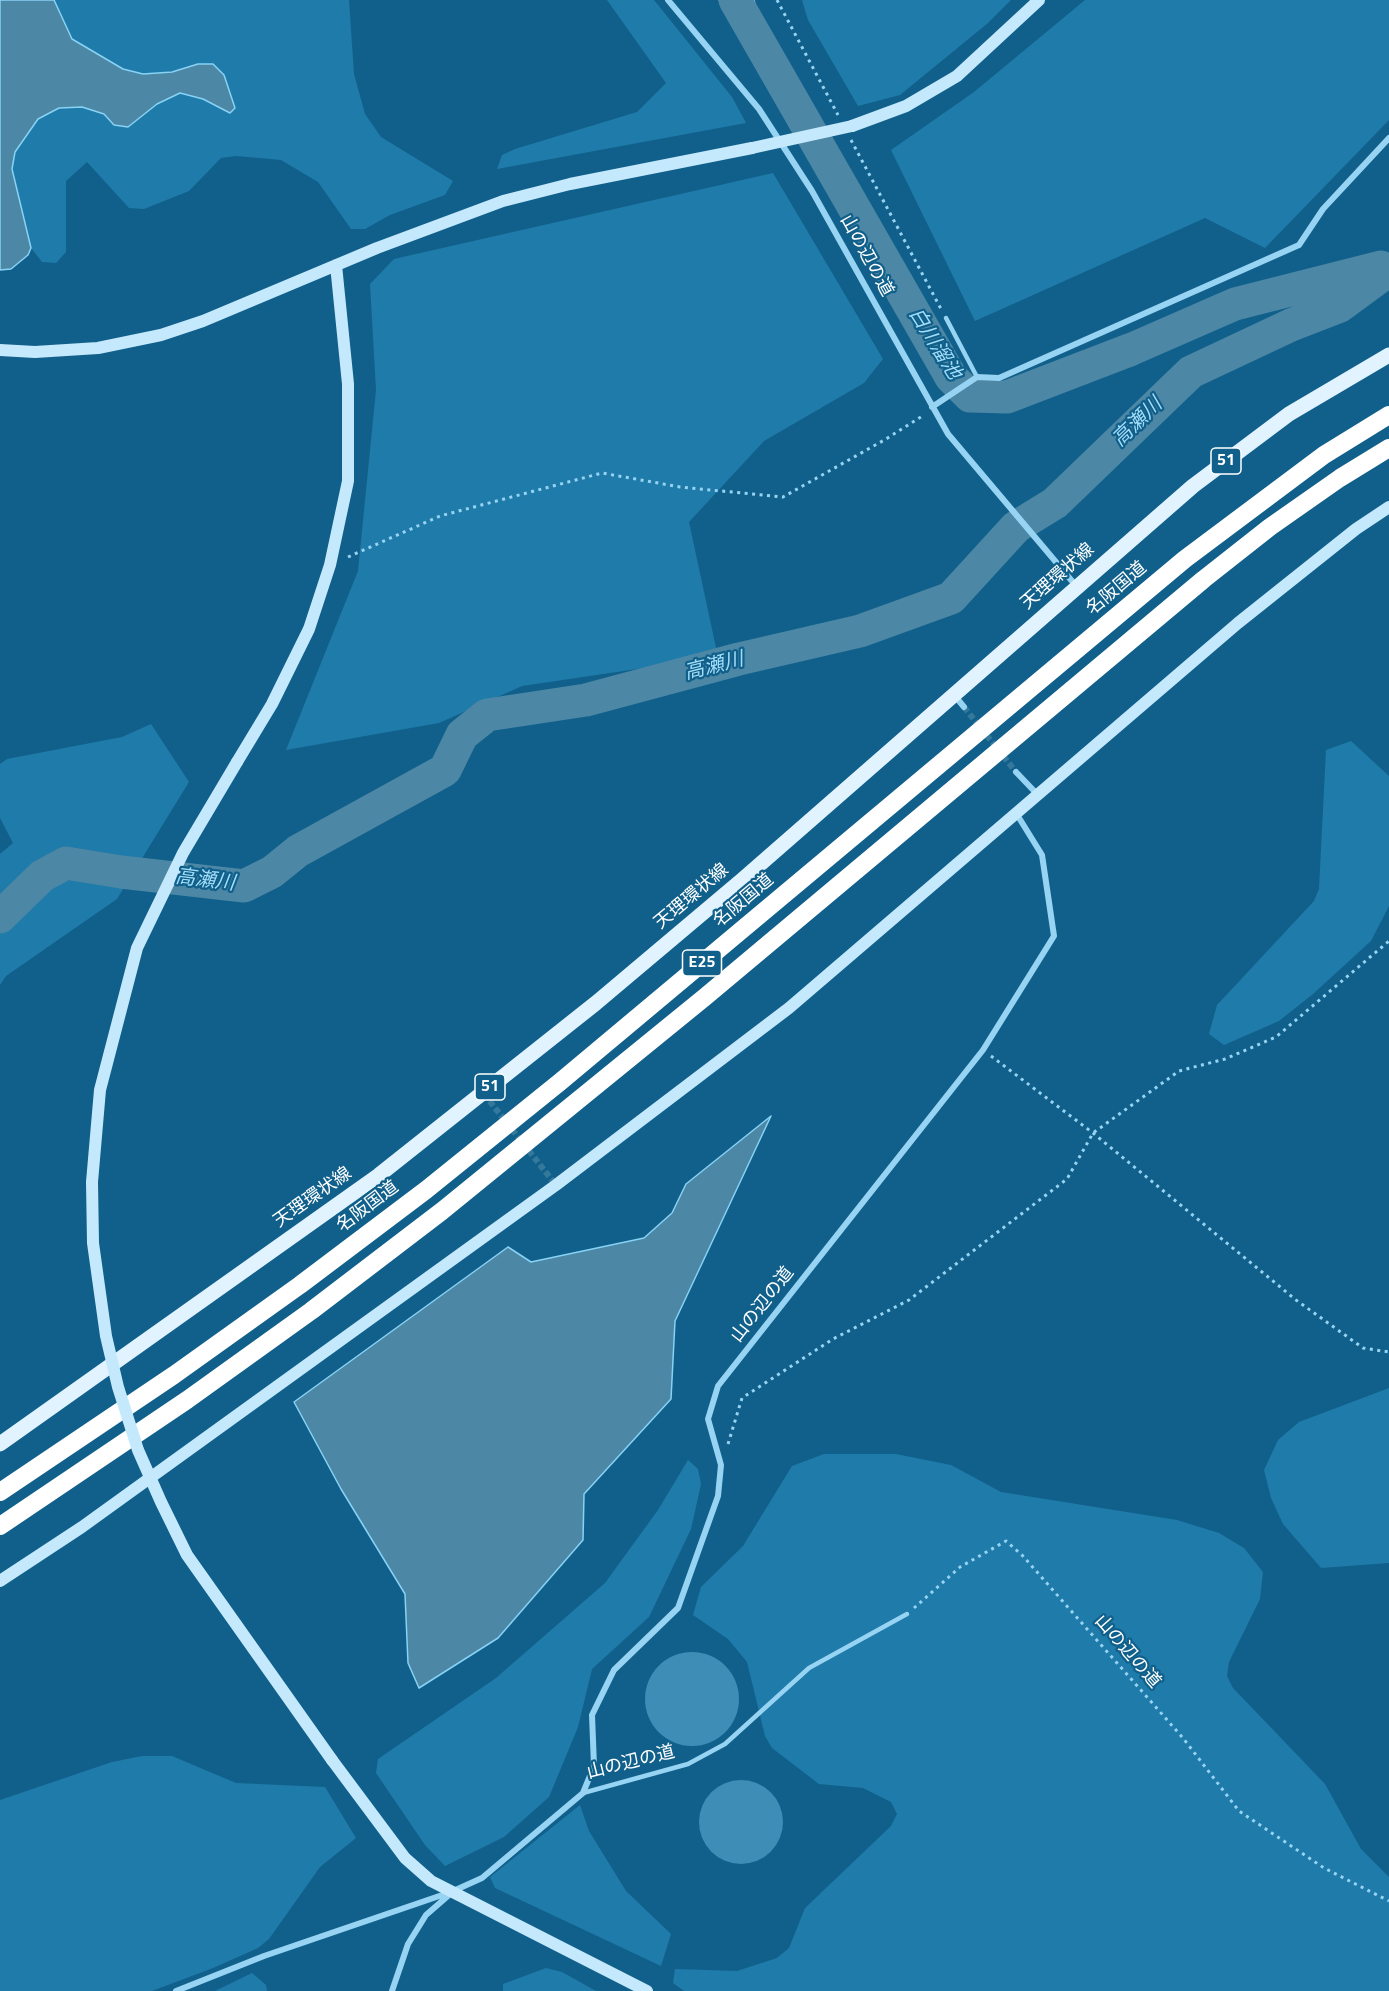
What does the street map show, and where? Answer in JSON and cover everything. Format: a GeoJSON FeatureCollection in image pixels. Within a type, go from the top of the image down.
{"type":"FeatureCollection","features":[{"type":"Feature","properties":{"kind":"highway","name":"名阪国道"},"geometry":{"type":"LineString","coordinates":[[0,1492],[184,1368],[300,1285],[426,1190],[569,1075],[1185,558],[1324,455],[1389,415]]}},
{"type":"Feature","properties":{"kind":"highway","name":"E25"},"geometry":{"type":"LineString","coordinates":[[0,1526],[196,1393],[311,1311],[442,1211],[650,1043],[1204,579],[1270,527],[1340,478],[1389,448]]}},
{"type":"Feature","properties":{"kind":"highway"},"geometry":{"type":"LineString","coordinates":[[1340,478],[1389,456]]}},
{"type":"Feature","properties":{"kind":"main road","name":"天理環状線"},"geometry":{"type":"LineString","coordinates":[[0,1444],[380,1175],[597,1003],[742,880],[1193,486],[1289,414],[1389,355]]}},
{"type":"Feature","properties":{"kind":"street","name":"山の辺の道"},"geometry":{"type":"LineString","coordinates":[[668,0],[759,109],[806,182],[948,434],[1077,587]]}},
{"type":"Feature","properties":{"kind":"street"},"geometry":{"type":"LineString","coordinates":[[0,350],[35,352],[98,348],[161,335],[203,321],[503,201],[570,184],[852,126],[906,106],[957,76],[1039,0]]}},
{"type":"Feature","properties":{"kind":"street"},"geometry":{"type":"LineString","coordinates":[[932,407],[977,377],[999,378],[1299,245],[1323,208],[1389,138]]}},
{"type":"Feature","properties":{"kind":"street"},"geometry":{"type":"LineString","coordinates":[[336,266],[348,384],[348,482],[330,565],[309,629],[272,704],[183,853],[137,948],[100,1090],[92,1182],[94,1254],[106,1336],[118,1387],[138,1450],[160,1502],[187,1555],[332,1760],[405,1858],[431,1881],[451,1892],[647,1991]]}},
{"type":"Feature","properties":{"kind":"street"},"geometry":{"type":"LineString","coordinates":[[0,1581],[92,1520],[556,1185],[789,1008],[1238,623],[1356,529],[1389,507]]}},
{"type":"Feature","properties":{"kind":"street"},"geometry":{"type":"LineString","coordinates":[[953,695],[964,707]]}},
{"type":"Feature","properties":{"kind":"street"},"geometry":{"type":"LineString","coordinates":[[1016,772],[1037,794]]}},
{"type":"Feature","properties":{"kind":"street","name":"山の辺の道"},"geometry":{"type":"LineString","coordinates":[[583,1793],[594,1766],[592,1715],[614,1670],[678,1608],[718,1496],[721,1465],[708,1419],[718,1386],[983,1050],[1054,936],[1042,855],[1016,813]]}},
{"type":"Feature","properties":{"kind":"street"},"geometry":{"type":"LineString","coordinates":[[176,1991],[264,1956],[451,1892],[482,1878],[583,1793]]}},
{"type":"Feature","properties":{"kind":"street"},"geometry":{"type":"LineString","coordinates":[[392,1991],[408,1944],[426,1915],[451,1892]]}},
{"type":"Feature","properties":{"kind":"lane"},"geometry":{"type":"LineString","coordinates":[[946,318],[977,377]]}},
{"type":"Feature","properties":{"kind":"lane","name":"山の辺の道"},"geometry":{"type":"LineString","coordinates":[[583,1793],[688,1764],[725,1744],[809,1668],[907,1614]]}},
{"type":"Feature","properties":{"kind":"path"},"geometry":{"type":"LineString","coordinates":[[779,1],[840,118]]}},
{"type":"Feature","properties":{"kind":"path"},"geometry":{"type":"LineString","coordinates":[[851,139],[946,318]]}},
{"type":"Feature","properties":{"kind":"path"},"geometry":{"type":"LineString","coordinates":[[330,565],[440,516],[602,473],[680,487],[783,497],[921,418],[932,407]]}},
{"type":"Feature","properties":{"kind":"path"},"geometry":{"type":"LineString","coordinates":[[721,1465],[742,1398],[833,1339],[909,1300],[1066,1179],[1093,1133],[1179,1071],[1225,1059],[1276,1037],[1389,941]]}},
{"type":"Feature","properties":{"kind":"path"},"geometry":{"type":"LineString","coordinates":[[983,1050],[1093,1133],[1296,1300],[1364,1348],[1389,1352]]}},
{"type":"Feature","properties":{"kind":"path","name":"山の辺の道"},"geometry":{"type":"LineString","coordinates":[[907,1614],[960,1567],[1006,1541],[1022,1555],[1183,1738],[1239,1811],[1324,1868],[1389,1901]]}},
{"type":"Feature","properties":{"kind":"shaded area"},"geometry":{"type":"Polygon","coordinates":[[[0,0],[54,0],[72,39],[123,69],[143,74],[172,72],[198,64],[213,64],[224,75],[235,108],[230,113],[203,99],[180,93],[157,104],[128,127],[114,125],[104,114],[82,107],[59,108],[38,119],[15,152],[12,169],[31,248],[28,255],[11,269],[0,270],[0,0]]]}},
{"type":"Feature","properties":{"kind":"shaded area"},"geometry":{"type":"Polygon","coordinates":[[[54,0],[349,0],[354,74],[365,114],[381,137],[453,181],[445,195],[390,215],[365,229],[351,229],[318,182],[281,160],[236,156],[221,158],[189,191],[144,209],[129,208],[87,162],[66,181],[66,252],[56,263],[42,262],[31,248],[12,169],[15,152],[38,119],[59,108],[82,107],[104,114],[114,125],[128,127],[157,104],[180,93],[203,99],[230,113],[198,64],[186,70],[143,74],[123,69],[72,39],[54,0]]]}},
{"type":"Feature","properties":{"kind":"shaded area"},"geometry":{"type":"Polygon","coordinates":[[[607,0],[654,0],[732,97],[746,123],[497,169],[502,155],[515,149],[637,112],[666,83],[607,0]]]}},
{"type":"Feature","properties":{"kind":"shaded area"},"geometry":{"type":"Polygon","coordinates":[[[719,0],[754,0],[762,32],[751,38],[719,0]]]}},
{"type":"Feature","properties":{"kind":"shaded area"},"geometry":{"type":"Polygon","coordinates":[[[802,0],[1011,0],[988,23],[900,95],[858,106],[808,20],[802,0]]]}},
{"type":"Feature","properties":{"kind":"shaded area"},"geometry":{"type":"Polygon","coordinates":[[[1085,0],[1389,0],[1389,120],[1265,248],[1205,218],[975,321],[891,150],[974,92],[1085,0]]]}},
{"type":"Feature","properties":{"kind":"shaded area"},"geometry":{"type":"Polygon","coordinates":[[[773,173],[883,359],[864,383],[764,441],[689,522],[718,657],[522,686],[439,723],[286,750],[358,571],[376,390],[370,284],[394,259],[773,173]]]}},
{"type":"Feature","properties":{"kind":"shaded area"},"geometry":{"type":"Polygon","coordinates":[[[151,724],[189,782],[117,899],[6,976],[0,985],[0,854],[13,843],[0,818],[0,764],[7,759],[122,737],[151,724]]]}},
{"type":"Feature","properties":{"kind":"shaded area"},"geometry":{"type":"Polygon","coordinates":[[[1351,741],[1389,776],[1389,906],[1371,941],[1313,994],[1279,1021],[1224,1045],[1209,1034],[1217,1005],[1314,901],[1319,889],[1326,750],[1351,741]]]}},
{"type":"Feature","properties":{"kind":"shaded area"},"geometry":{"type":"Polygon","coordinates":[[[771,1116],[675,1321],[671,1399],[584,1494],[583,1540],[498,1638],[419,1688],[408,1663],[405,1594],[341,1489],[294,1402],[508,1247],[531,1262],[644,1238],[672,1213],[686,1184],[771,1116]]]}},
{"type":"Feature","properties":{"kind":"shaded area"},"geometry":{"type":"Polygon","coordinates":[[[1389,1388],[1389,1563],[1321,1568],[1283,1524],[1271,1498],[1264,1470],[1278,1440],[1299,1422],[1389,1388]]]}},
{"type":"Feature","properties":{"kind":"shaded area"},"geometry":{"type":"Polygon","coordinates":[[[824,1454],[896,1454],[951,1465],[1001,1492],[1177,1520],[1219,1533],[1244,1548],[1263,1572],[1260,1599],[1229,1662],[1227,1676],[1233,1688],[1325,1784],[1361,1849],[1389,1877],[1389,1991],[684,1991],[673,1983],[675,1969],[737,1971],[777,1958],[789,1948],[805,1908],[891,1826],[897,1814],[891,1802],[863,1788],[819,1784],[772,1748],[765,1736],[747,1662],[728,1639],[693,1615],[701,1587],[743,1546],[792,1466],[824,1454]]]}},
{"type":"Feature","properties":{"kind":"shaded area"},"geometry":{"type":"Polygon","coordinates":[[[688,1460],[698,1469],[701,1484],[691,1529],[649,1617],[592,1669],[578,1727],[549,1797],[504,1837],[445,1866],[425,1845],[376,1773],[378,1759],[496,1678],[605,1583],[658,1510],[688,1460]]]}},
{"type":"Feature","properties":{"kind":"shaded area"},"geometry":{"type":"Polygon","coordinates":[[[142,1756],[172,1756],[236,1783],[325,1787],[356,1838],[320,1867],[269,1939],[258,1948],[213,1968],[152,1991],[0,1991],[0,1800],[112,1762],[142,1756]]]}},
{"type":"Feature","properties":{"kind":"shaded area"},"geometry":{"type":"Polygon","coordinates":[[[580,1805],[589,1831],[626,1891],[671,1934],[661,1966],[495,1888],[490,1877],[580,1805]]]}},
{"type":"Feature","properties":{"kind":"shaded area"},"geometry":{"type":"Polygon","coordinates":[[[546,1968],[562,1972],[596,1991],[503,1991],[503,1984],[546,1968]]]}},
{"type":"Feature","properties":{"kind":"shaded area"},"geometry":{"type":"Polygon","coordinates":[[[252,1973],[266,1985],[267,1991],[215,1991],[252,1973]]]}},
{"type":"Feature","properties":{"kind":"building"},"geometry":{"type":"Polygon","coordinates":[[[692,1652],[710,1655],[725,1666],[736,1681],[739,1699],[736,1717],[725,1732],[710,1743],[692,1746],[674,1743],[659,1732],[648,1717],[645,1699],[648,1681],[659,1666],[674,1655],[692,1652]]]}},
{"type":"Feature","properties":{"kind":"building"},"geometry":{"type":"Polygon","coordinates":[[[741,1780],[757,1783],[771,1792],[780,1806],[783,1822],[780,1838],[771,1852],[757,1861],[741,1864],[725,1861],[711,1852],[702,1838],[699,1822],[702,1806],[711,1792],[725,1783],[741,1780]]]}},
{"type":"Feature","properties":{"kind":"waterway","name":"白川溜池"},"geometry":{"type":"LineString","coordinates":[[735,0],[951,377],[970,396],[1007,397],[1132,349],[1235,304],[1381,267]]}},
{"type":"Feature","properties":{"kind":"waterway","name":"高瀬川"},"geometry":{"type":"LineString","coordinates":[[0,917],[42,876],[66,863],[121,872],[244,886],[272,872],[298,851],[445,770],[462,735],[487,715],[586,700],[739,659],[860,631],[951,598],[1016,527],[1055,503],[1191,372],[1291,325],[1340,306],[1389,270]]}},
{"type":"Feature","properties":{"kind":"tunnel"},"geometry":{"type":"LineString","coordinates":[[964,707],[1016,772]]}},
{"type":"Feature","properties":{"kind":"tunnel"},"geometry":{"type":"LineString","coordinates":[[484,1094],[556,1185]]}}]}
